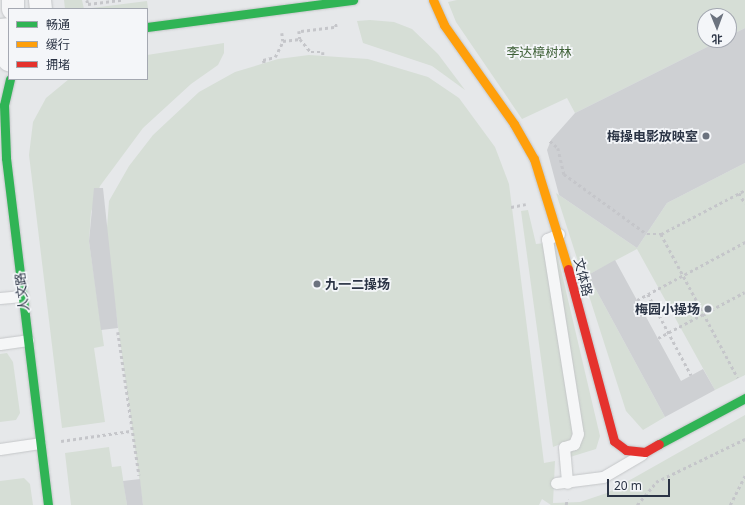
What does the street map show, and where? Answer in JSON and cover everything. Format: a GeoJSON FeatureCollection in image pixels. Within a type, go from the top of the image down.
{"type":"FeatureCollection","features":[{"type":"Feature","properties":{"kind":"street"},"geometry":{"type":"LineString","coordinates":[[148,26],[353,0]]}},
{"type":"Feature","properties":{"kind":"street","name":"文体路"},"geometry":{"type":"LineString","coordinates":[[433,0],[444,25],[525,141],[559,234],[609,430],[620,447],[645,452]]}},
{"type":"Feature","properties":{"kind":"street"},"geometry":{"type":"LineString","coordinates":[[8,37],[5,47],[8,57]]}},
{"type":"Feature","properties":{"kind":"street","name":"人文路"},"geometry":{"type":"LineString","coordinates":[[10,80],[4,105],[4,126],[22,296],[48,505]]}},
{"type":"Feature","properties":{"kind":"street"},"geometry":{"type":"LineString","coordinates":[[645,452],[745,398]]}},
{"type":"Feature","properties":{"kind":"lane"},"geometry":{"type":"LineString","coordinates":[[559,234],[547,238],[578,434],[574,444],[564,447],[561,483],[603,477],[645,452]]}},
{"type":"Feature","properties":{"kind":"lane"},"geometry":{"type":"LineString","coordinates":[[0,298],[22,296]]}},
{"type":"Feature","properties":{"kind":"lane"},"geometry":{"type":"LineString","coordinates":[[0,344],[28,340]]}},
{"type":"Feature","properties":{"kind":"lane"},"geometry":{"type":"LineString","coordinates":[[0,449],[40,443]]}},
{"type":"Feature","properties":{"kind":"path"},"geometry":{"type":"LineString","coordinates":[[87,0],[88,4],[122,0]]}},
{"type":"Feature","properties":{"kind":"path"},"geometry":{"type":"LineString","coordinates":[[304,30],[336,27]]}},
{"type":"Feature","properties":{"kind":"path"},"geometry":{"type":"LineString","coordinates":[[299,31],[300,39],[311,52],[323,52],[323,55]]}},
{"type":"Feature","properties":{"kind":"path"},"geometry":{"type":"LineString","coordinates":[[264,63],[263,60],[275,57],[283,41],[282,33]]}},
{"type":"Feature","properties":{"kind":"path"},"geometry":{"type":"LineString","coordinates":[[283,41],[300,39]]}},
{"type":"Feature","properties":{"kind":"path"},"geometry":{"type":"LineString","coordinates":[[551,142],[558,148],[564,174],[647,234],[661,234],[745,190]]}},
{"type":"Feature","properties":{"kind":"path"},"geometry":{"type":"LineString","coordinates":[[739,193],[745,203]]}},
{"type":"Feature","properties":{"kind":"path"},"geometry":{"type":"LineString","coordinates":[[661,234],[738,378]]}},
{"type":"Feature","properties":{"kind":"path"},"geometry":{"type":"LineString","coordinates":[[637,300],[745,242]]}},
{"type":"Feature","properties":{"kind":"path"},"geometry":{"type":"LineString","coordinates":[[658,338],[745,292]]}},
{"type":"Feature","properties":{"kind":"path"},"geometry":{"type":"LineString","coordinates":[[648,294],[691,375]]}},
{"type":"Feature","properties":{"kind":"path"},"geometry":{"type":"LineString","coordinates":[[118,332],[130,431],[139,475]]}},
{"type":"Feature","properties":{"kind":"path"},"geometry":{"type":"LineString","coordinates":[[56,441],[130,431]]}},
{"type":"Feature","properties":{"kind":"path"},"geometry":{"type":"LineString","coordinates":[[637,505],[656,482],[745,439]]}},
{"type":"Feature","properties":{"kind":"path"},"geometry":{"type":"LineString","coordinates":[[730,505],[745,476]]}},
{"type":"Feature","properties":{"kind":"green space"},"geometry":{"type":"Polygon","coordinates":[[[64,0],[82,0],[84,8],[65,8],[64,0]]]}},
{"type":"Feature","properties":{"kind":"green space","name":"李达樟树林"},"geometry":{"type":"Polygon","coordinates":[[[457,0],[745,0],[745,28],[737,32],[737,8],[697,8],[697,48],[705,48],[575,113],[567,98],[522,119],[456,22],[448,2],[457,0]]]}},
{"type":"Feature","properties":{"kind":"green space"},"geometry":{"type":"Polygon","coordinates":[[[147,1],[148,8],[92,8],[147,1]]]}},
{"type":"Feature","properties":{"kind":"green space"},"geometry":{"type":"Polygon","coordinates":[[[370,20],[394,22],[412,29],[438,54],[465,90],[432,66],[363,43],[357,21],[370,20]]]}},
{"type":"Feature","properties":{"kind":"green space"},"geometry":{"type":"Polygon","coordinates":[[[224,43],[224,53],[218,65],[191,84],[143,128],[100,186],[91,212],[89,241],[104,346],[94,348],[105,422],[62,428],[29,155],[33,122],[46,98],[68,80],[148,80],[148,55],[224,43]]]}},
{"type":"Feature","properties":{"kind":"green space","name":"九一二操场"},"geometry":{"type":"Polygon","coordinates":[[[309,55],[368,59],[428,77],[459,98],[495,147],[509,184],[544,463],[555,461],[553,503],[580,502],[607,493],[745,415],[745,505],[551,505],[542,499],[539,505],[143,505],[106,241],[109,201],[129,166],[153,135],[199,92],[235,72],[278,59],[309,55]]]}},
{"type":"Feature","properties":{"kind":"green space","name":"梅园小操场"},"geometry":{"type":"Polygon","coordinates":[[[745,163],[745,375],[715,390],[637,249],[588,275],[665,417],[643,430],[626,411],[556,193],[637,248],[667,203],[745,163]]]}},
{"type":"Feature","properties":{"kind":"green space"},"geometry":{"type":"Polygon","coordinates":[[[528,210],[536,244],[544,243],[574,433],[573,439],[553,447],[521,211],[528,210]]]}},
{"type":"Feature","properties":{"kind":"green space"},"geometry":{"type":"Polygon","coordinates":[[[554,240],[600,436],[596,449],[570,457],[567,451],[575,446],[550,242],[554,240]]]}},
{"type":"Feature","properties":{"kind":"green space"},"geometry":{"type":"Polygon","coordinates":[[[7,353],[13,362],[20,413],[16,420],[0,422],[0,354],[7,353]]]}},
{"type":"Feature","properties":{"kind":"green space"},"geometry":{"type":"Polygon","coordinates":[[[109,447],[112,467],[121,466],[127,505],[71,505],[65,453],[109,447]]]}},
{"type":"Feature","properties":{"kind":"green space"},"geometry":{"type":"Polygon","coordinates":[[[24,478],[30,484],[33,505],[0,505],[0,481],[24,478]]]}},
{"type":"Feature","properties":{"kind":"building"},"geometry":{"type":"Polygon","coordinates":[[[745,28],[745,163],[667,203],[637,248],[559,195],[547,150],[551,140],[575,113],[705,48],[737,48],[737,32],[745,28]]]}},
{"type":"Feature","properties":{"kind":"building"},"geometry":{"type":"Polygon","coordinates":[[[94,188],[103,188],[118,328],[101,330],[89,241],[94,188]]]}},
{"type":"Feature","properties":{"kind":"building"},"geometry":{"type":"Polygon","coordinates":[[[615,260],[681,381],[703,369],[715,390],[665,417],[588,275],[615,260]]]}},
{"type":"Feature","properties":{"kind":"building"},"geometry":{"type":"Polygon","coordinates":[[[140,479],[143,505],[127,505],[123,481],[140,479]]]}},
{"type":"Feature","properties":{"kind":"traffic: fast"},"geometry":{"type":"LineString","coordinates":[[148,27],[353,0]]}},
{"type":"Feature","properties":{"kind":"traffic: fast"},"geometry":{"type":"LineString","coordinates":[[10,80],[4,105],[6,158],[48,505]]}},
{"type":"Feature","properties":{"kind":"traffic: fast"},"geometry":{"type":"LineString","coordinates":[[659,444],[745,398]]}},
{"type":"Feature","properties":{"kind":"traffic: slow"},"geometry":{"type":"LineString","coordinates":[[433,0],[444,25],[514,124],[534,159],[568,269]]}},
{"type":"Feature","properties":{"kind":"traffic: jam"},"geometry":{"type":"LineString","coordinates":[[568,269],[614,441],[626,450],[645,452],[659,444]]}},
{"type":"Feature","properties":{"kind":"place","name":"梅操电影放映室"},"geometry":{"type":"Point","coordinates":[706,136]}},
{"type":"Feature","properties":{"kind":"place","name":"九一二操场"},"geometry":{"type":"Point","coordinates":[317,284]}},
{"type":"Feature","properties":{"kind":"place","name":"梅园小操场"},"geometry":{"type":"Point","coordinates":[708,309]}}]}
